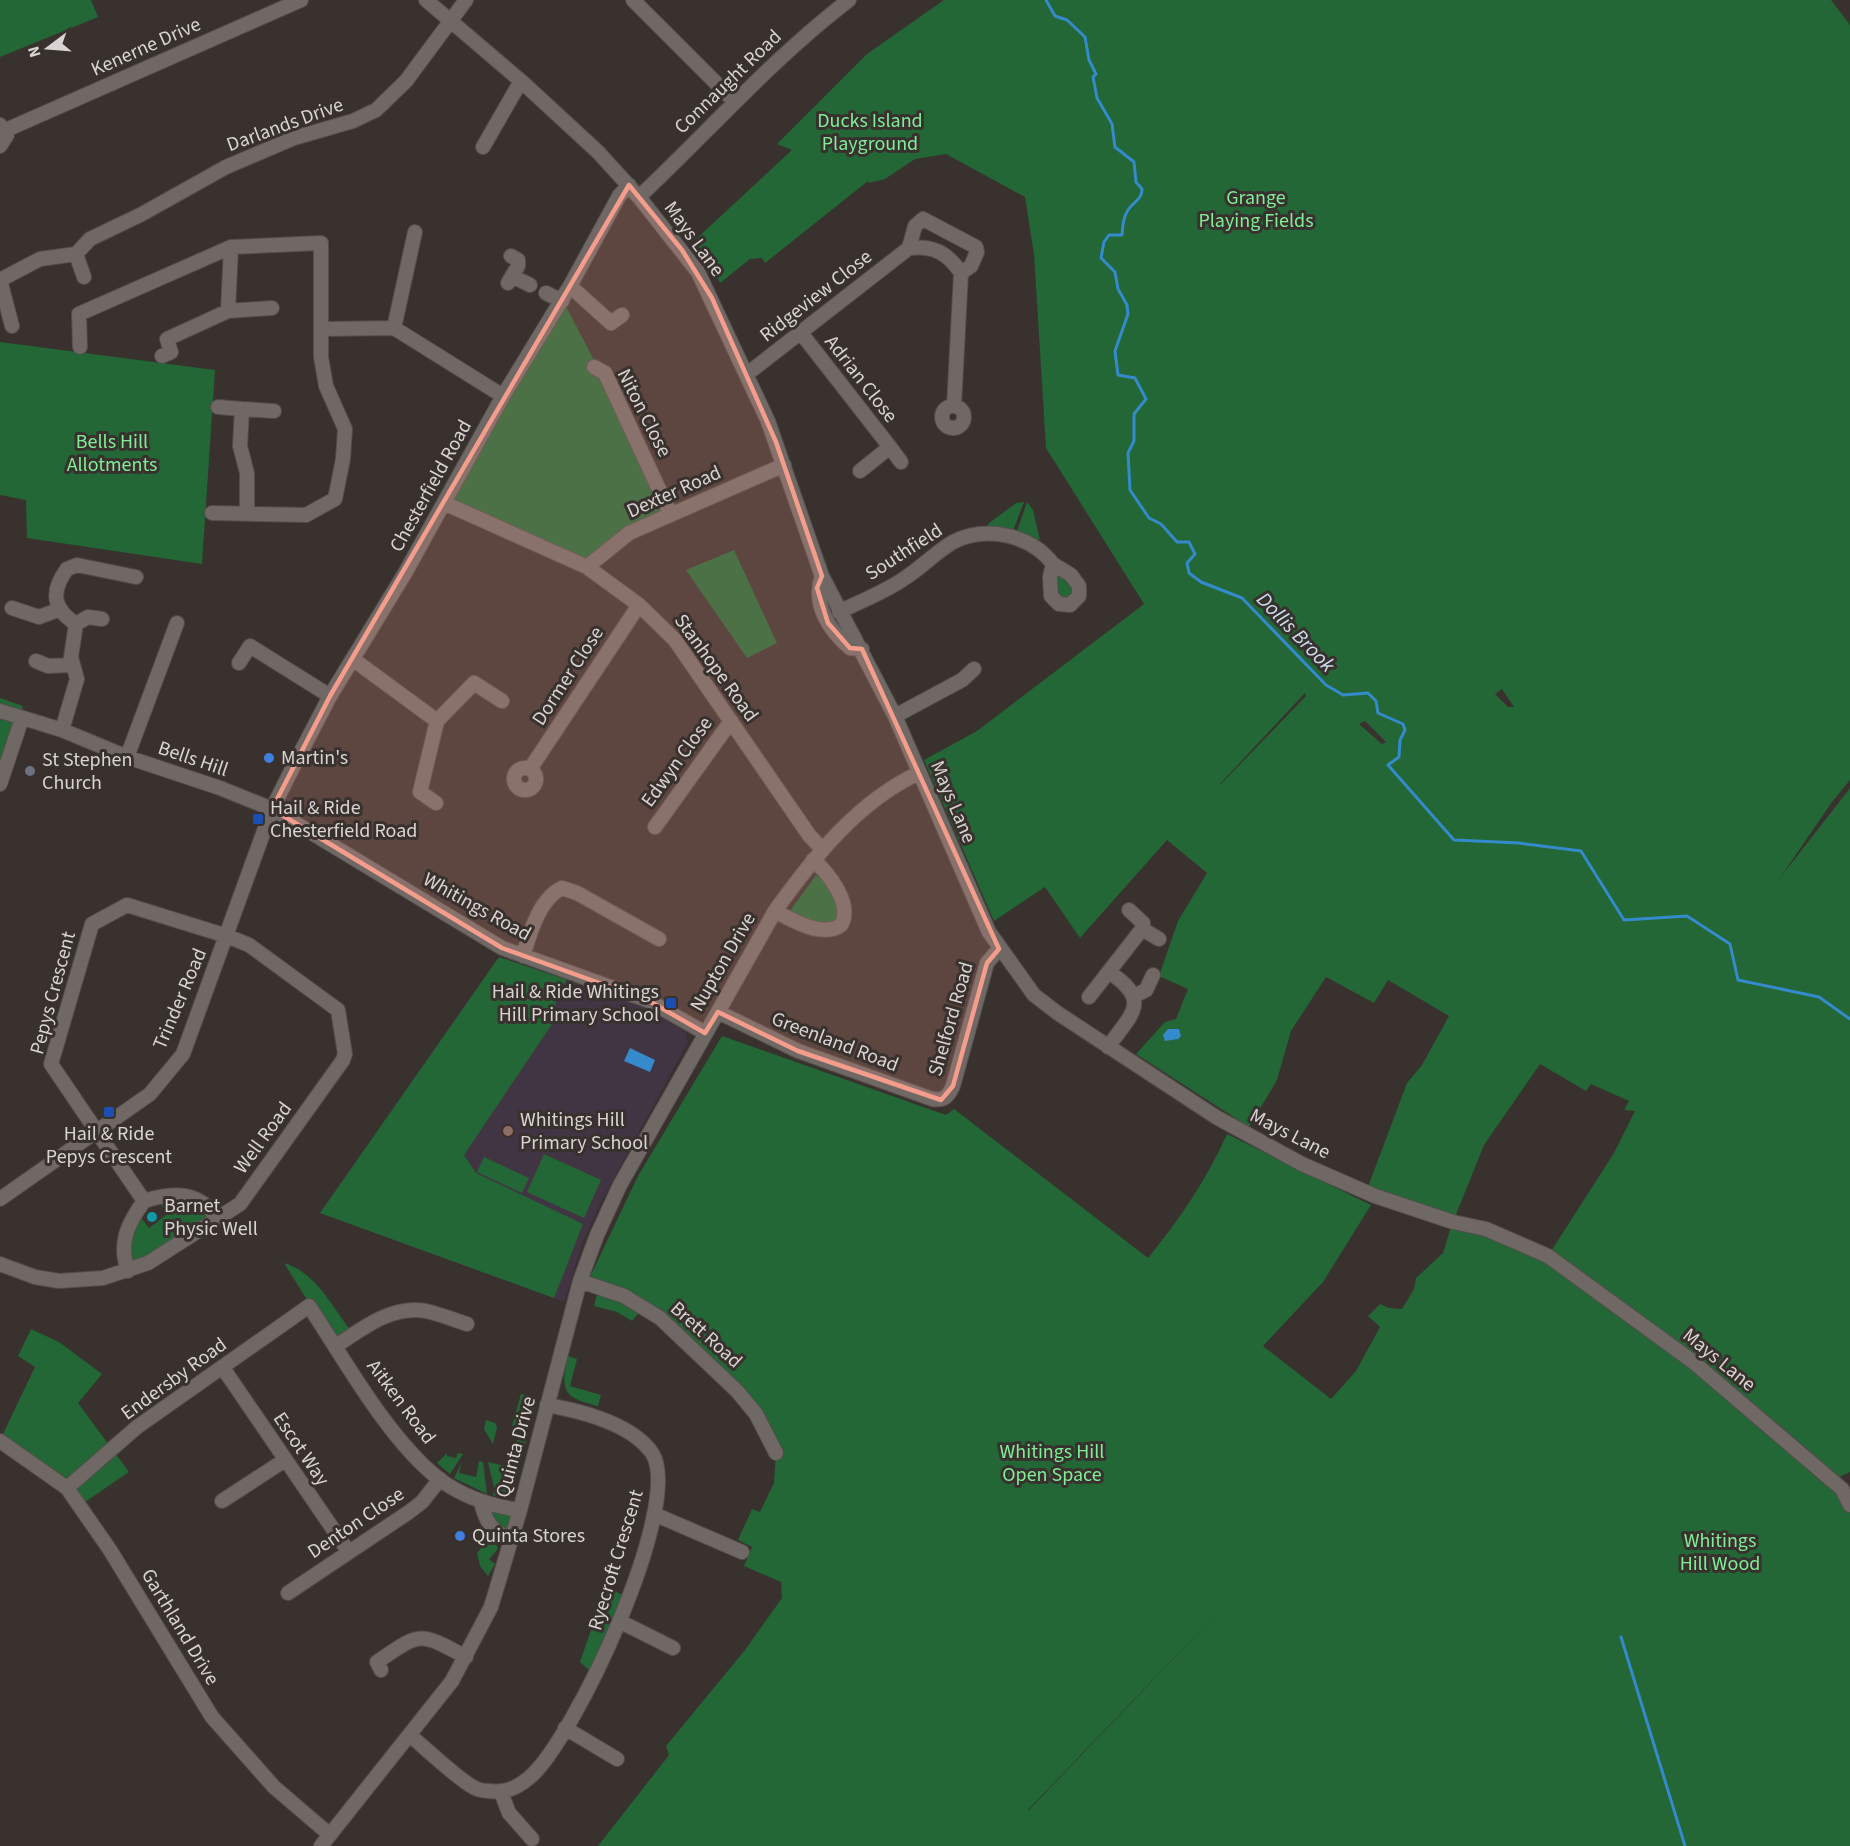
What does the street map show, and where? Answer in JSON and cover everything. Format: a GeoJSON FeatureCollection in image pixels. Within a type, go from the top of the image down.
{"type":"FeatureCollection","features":[{"type":"Feature","properties":{"kind":"street","name":"Kenerne Drive"},"geometry":{"type":"LineString","coordinates":[[0,146],[6,141],[3,127],[301,0]]}},
{"type":"Feature","properties":{"kind":"street","name":"Mays Lane"},"geometry":{"type":"LineString","coordinates":[[426,0],[521,81],[598,152],[629,185],[698,272],[747,374],[784,465],[807,541],[822,576],[894,716],[968,887],[999,949],[1041,1002],[1231,1126],[1302,1164],[1375,1196],[1453,1222],[1486,1229],[1548,1256],[1692,1361],[1842,1489],[1850,1504]]}},
{"type":"Feature","properties":{"kind":"street","name":"Darlands Drive"},"geometry":{"type":"LineString","coordinates":[[76,254],[90,239],[142,214],[226,167],[294,138],[352,121],[376,110],[406,81],[466,0]]}},
{"type":"Feature","properties":{"kind":"street"},"geometry":{"type":"LineString","coordinates":[[633,0],[734,100]]}},
{"type":"Feature","properties":{"kind":"street","name":"Connaught Road"},"geometry":{"type":"LineString","coordinates":[[639,197],[734,100],[814,27],[849,0]]}},
{"type":"Feature","properties":{"kind":"street"},"geometry":{"type":"LineString","coordinates":[[483,147],[521,81]]}},
{"type":"Feature","properties":{"kind":"street","name":"Chesterfield Road"},"geometry":{"type":"LineString","coordinates":[[272,809],[330,696],[354,660],[503,396],[562,301],[619,196],[629,185]]}},
{"type":"Feature","properties":{"kind":"street","name":"Ridgeview Close"},"geometry":{"type":"LineString","coordinates":[[747,374],[909,248],[915,225],[923,219],[976,247],[977,252],[971,266],[961,273]]}},
{"type":"Feature","properties":{"kind":"street"},"geometry":{"type":"LineString","coordinates":[[394,328],[415,232]]}},
{"type":"Feature","properties":{"kind":"street"},"geometry":{"type":"LineString","coordinates":[[80,347],[79,314],[231,247],[321,243],[321,357],[326,386],[345,429],[343,459],[335,499],[306,515],[212,513]]}},
{"type":"Feature","properties":{"kind":"street"},"geometry":{"type":"LineString","coordinates":[[228,311],[231,247]]}},
{"type":"Feature","properties":{"kind":"street"},"geometry":{"type":"LineString","coordinates":[[909,248],[931,248],[943,252],[961,273],[954,406]]}},
{"type":"Feature","properties":{"kind":"street"},"geometry":{"type":"LineString","coordinates":[[12,326],[0,280],[40,259],[76,254],[84,277]]}},
{"type":"Feature","properties":{"kind":"street"},"geometry":{"type":"LineString","coordinates":[[511,256],[518,260],[518,266],[510,280],[530,285]]}},
{"type":"Feature","properties":{"kind":"street"},"geometry":{"type":"LineString","coordinates":[[570,286],[611,322],[622,315]]}},
{"type":"Feature","properties":{"kind":"street"},"geometry":{"type":"LineString","coordinates":[[546,293],[562,301]]}},
{"type":"Feature","properties":{"kind":"street"},"geometry":{"type":"LineString","coordinates":[[162,356],[171,352],[167,339],[228,311],[272,308]]}},
{"type":"Feature","properties":{"kind":"street"},"geometry":{"type":"LineString","coordinates":[[322,329],[394,328],[503,396]]}},
{"type":"Feature","properties":{"kind":"street","name":"Adrian Close"},"geometry":{"type":"LineString","coordinates":[[801,333],[890,447],[860,471]]}},
{"type":"Feature","properties":{"kind":"street","name":"Niton Close"},"geometry":{"type":"LineString","coordinates":[[594,367],[605,373],[670,513]]}},
{"type":"Feature","properties":{"kind":"street"},"geometry":{"type":"LineString","coordinates":[[218,407],[274,411]]}},
{"type":"Feature","properties":{"kind":"street"},"geometry":{"type":"LineString","coordinates":[[242,409],[240,446],[247,473],[247,513]]}},
{"type":"Feature","properties":{"kind":"street"},"geometry":{"type":"LineString","coordinates":[[890,447],[901,462]]}},
{"type":"Feature","properties":{"kind":"street","name":"Dexter Road"},"geometry":{"type":"LineString","coordinates":[[587,567],[629,533],[670,513],[784,465]]}},
{"type":"Feature","properties":{"kind":"street","name":"Stanhope Road"},"geometry":{"type":"LineString","coordinates":[[444,503],[587,567],[639,605],[675,640],[808,835],[822,849]]}},
{"type":"Feature","properties":{"kind":"street","name":"Southfield"},"geometry":{"type":"LineString","coordinates":[[839,612],[905,579],[952,543],[974,536],[997,534],[1028,542],[1043,550],[1053,564]]}},
{"type":"Feature","properties":{"kind":"street"},"geometry":{"type":"LineString","coordinates":[[76,624],[58,610],[57,595],[64,574],[71,567],[77,565],[136,577]]}},
{"type":"Feature","properties":{"kind":"street","name":"Mays Lane"},"geometry":{"type":"LineString","coordinates":[[822,576],[818,588],[828,623],[850,648],[862,650]]}},
{"type":"Feature","properties":{"kind":"street","name":"Dormer Close"},"geometry":{"type":"LineString","coordinates":[[530,769],[639,605]]}},
{"type":"Feature","properties":{"kind":"street"},"geometry":{"type":"LineString","coordinates":[[12,608],[39,617],[58,610]]}},
{"type":"Feature","properties":{"kind":"street"},"geometry":{"type":"LineString","coordinates":[[76,624],[88,617],[102,619]]}},
{"type":"Feature","properties":{"kind":"street"},"geometry":{"type":"LineString","coordinates":[[127,757],[177,623]]}},
{"type":"Feature","properties":{"kind":"street"},"geometry":{"type":"LineString","coordinates":[[62,730],[77,679],[71,657],[76,624]]}},
{"type":"Feature","properties":{"kind":"street"},"geometry":{"type":"LineString","coordinates":[[239,663],[250,646],[330,696]]}},
{"type":"Feature","properties":{"kind":"street"},"geometry":{"type":"LineString","coordinates":[[354,660],[436,721]]}},
{"type":"Feature","properties":{"kind":"street"},"geometry":{"type":"LineString","coordinates":[[36,661],[48,666],[73,665]]}},
{"type":"Feature","properties":{"kind":"street"},"geometry":{"type":"LineString","coordinates":[[894,716],[962,680],[974,669]]}},
{"type":"Feature","properties":{"kind":"street"},"geometry":{"type":"LineString","coordinates":[[436,803],[420,792],[436,721],[474,683],[502,701]]}},
{"type":"Feature","properties":{"kind":"street","name":"Bells Hill"},"geometry":{"type":"LineString","coordinates":[[0,711],[62,730],[127,757],[272,809]]}},
{"type":"Feature","properties":{"kind":"street"},"geometry":{"type":"LineString","coordinates":[[0,783],[22,718]]}},
{"type":"Feature","properties":{"kind":"street","name":"Edwyn Close"},"geometry":{"type":"LineString","coordinates":[[655,827],[731,721]]}},
{"type":"Feature","properties":{"kind":"street","name":"Nupton Drive"},"geometry":{"type":"LineString","coordinates":[[705,1033],[776,911],[822,849],[890,789],[919,773]]}},
{"type":"Feature","properties":{"kind":"street","name":"Trinder Road"},"geometry":{"type":"LineString","coordinates":[[0,1199],[150,1095],[183,1054],[272,809]]}},
{"type":"Feature","properties":{"kind":"street","name":"Whitings Road"},"geometry":{"type":"LineString","coordinates":[[272,809],[304,826],[487,939],[523,956],[649,1001],[705,1033]]}},
{"type":"Feature","properties":{"kind":"street","name":"Nupton Drive"},"geometry":{"type":"LineString","coordinates":[[776,911],[793,921],[825,931],[841,925],[844,908],[830,878],[813,860]]}},
{"type":"Feature","properties":{"kind":"street"},"geometry":{"type":"LineString","coordinates":[[523,956],[532,926],[552,892],[562,888],[577,893],[659,939]]}},
{"type":"Feature","properties":{"kind":"street","name":"Pepys Crescent"},"geometry":{"type":"LineString","coordinates":[[97,1131],[51,1064],[92,924],[127,905],[227,936]]}},
{"type":"Feature","properties":{"kind":"street"},"geometry":{"type":"LineString","coordinates":[[1089,997],[1142,929],[1143,923],[1129,910]]}},
{"type":"Feature","properties":{"kind":"street"},"geometry":{"type":"LineString","coordinates":[[1142,929],[1158,939]]}},
{"type":"Feature","properties":{"kind":"street","name":"Well Road"},"geometry":{"type":"LineString","coordinates":[[0,1264],[34,1277],[59,1281],[103,1278],[148,1263],[240,1204],[345,1054],[338,1010],[334,1005],[255,949],[227,936]]}},
{"type":"Feature","properties":{"kind":"street","name":"Shelford Road"},"geometry":{"type":"LineString","coordinates":[[941,1100],[948,1096],[952,1086],[987,963],[999,949]]}},
{"type":"Feature","properties":{"kind":"street"},"geometry":{"type":"LineString","coordinates":[[1108,1047],[1130,1018],[1134,996],[1130,988],[1109,972]]}},
{"type":"Feature","properties":{"kind":"street"},"geometry":{"type":"LineString","coordinates":[[1134,996],[1146,990],[1153,975]]}},
{"type":"Feature","properties":{"kind":"street","name":"Greenland Road"},"geometry":{"type":"LineString","coordinates":[[718,1012],[798,1052],[941,1100]]}},
{"type":"Feature","properties":{"kind":"street","name":"Quinta Drive"},"geometry":{"type":"LineString","coordinates":[[321,1846],[452,1682],[491,1607],[520,1510],[580,1281],[597,1235],[620,1185],[705,1033]]}},
{"type":"Feature","properties":{"kind":"street"},"geometry":{"type":"LineString","coordinates":[[97,1131],[144,1201]]}},
{"type":"Feature","properties":{"kind":"street"},"geometry":{"type":"LineString","coordinates":[[128,1271],[124,1260],[124,1237],[131,1219],[144,1201],[177,1194],[194,1198],[210,1208],[218,1218]]}},
{"type":"Feature","properties":{"kind":"street","name":"Brett Road"},"geometry":{"type":"LineString","coordinates":[[580,1281],[624,1296],[660,1318],[737,1391],[756,1414],[776,1453]]}},
{"type":"Feature","properties":{"kind":"street","name":"Aitken Road"},"geometry":{"type":"LineString","coordinates":[[309,1306],[393,1429],[440,1479],[482,1502],[520,1510]]}},
{"type":"Feature","properties":{"kind":"street","name":"Endersby Road"},"geometry":{"type":"LineString","coordinates":[[67,1488],[137,1427],[309,1306]]}},
{"type":"Feature","properties":{"kind":"street"},"geometry":{"type":"LineString","coordinates":[[336,1346],[376,1321],[409,1311],[427,1311],[467,1324]]}},
{"type":"Feature","properties":{"kind":"street","name":"Escot Way"},"geometry":{"type":"LineString","coordinates":[[223,1368],[348,1551]]}},
{"type":"Feature","properties":{"kind":"street","name":"Ryecroft Crescent"},"geometry":{"type":"LineString","coordinates":[[501,1792],[516,1787],[532,1776],[566,1728],[595,1676],[621,1622],[660,1489],[659,1470],[653,1454],[637,1437],[572,1409],[547,1405]]}},
{"type":"Feature","properties":{"kind":"street","name":"Garthland Drive"},"geometry":{"type":"LineString","coordinates":[[0,1441],[67,1488],[110,1550],[212,1717],[274,1786],[330,1835]]}},
{"type":"Feature","properties":{"kind":"street"},"geometry":{"type":"LineString","coordinates":[[222,1501],[285,1460]]}},
{"type":"Feature","properties":{"kind":"street","name":"Denton Close"},"geometry":{"type":"LineString","coordinates":[[288,1593],[422,1502],[440,1479]]}},
{"type":"Feature","properties":{"kind":"street"},"geometry":{"type":"LineString","coordinates":[[482,1502],[485,1520],[500,1535],[510,1538]]}},
{"type":"Feature","properties":{"kind":"street"},"geometry":{"type":"LineString","coordinates":[[654,1514],[742,1552]]}},
{"type":"Feature","properties":{"kind":"street"},"geometry":{"type":"LineString","coordinates":[[621,1622],[673,1648]]}},
{"type":"Feature","properties":{"kind":"street"},"geometry":{"type":"LineString","coordinates":[[381,1670],[377,1662],[411,1639],[421,1636],[466,1657]]}},
{"type":"Feature","properties":{"kind":"street"},"geometry":{"type":"LineString","coordinates":[[566,1728],[617,1759]]}},
{"type":"Feature","properties":{"kind":"street"},"geometry":{"type":"LineString","coordinates":[[411,1736],[475,1788],[501,1792],[509,1814],[532,1839]]}},
{"type":"Feature","properties":{"kind":"highlighted area"},"geometry":{"type":"Polygon","coordinates":[[[629,185],[682,250],[712,298],[776,442],[822,576],[817,588],[828,623],[850,648],[862,649],[999,949],[987,963],[953,1086],[941,1100],[798,1051],[718,1012],[705,1033],[649,1001],[502,948],[272,809],[330,696],[629,185]]]}},
{"type":"Feature","properties":{"kind":"shaded area","name":"Whitings Hill Primary School"},"geometry":{"type":"Polygon","coordinates":[[[499,957],[642,1006],[686,1032],[688,1042],[602,1200],[582,1244],[564,1302],[320,1213],[499,957]]]}},
{"type":"Feature","properties":{"kind":"green space"},"geometry":{"type":"Polygon","coordinates":[[[0,0],[91,0],[98,17],[0,57],[0,0]]]}},
{"type":"Feature","properties":{"kind":"green space"},"geometry":{"type":"Polygon","coordinates":[[[944,0],[1831,0],[1850,25],[1850,780],[1832,802],[1780,878],[1850,788],[1850,1472],[1833,1480],[1850,1501],[1850,1846],[598,1846],[669,1755],[666,1746],[745,1650],[782,1598],[781,1582],[744,1566],[752,1547],[738,1540],[752,1509],[760,1512],[774,1483],[776,1453],[756,1414],[660,1318],[587,1283],[638,1176],[722,1036],[946,1115],[954,1109],[1148,1258],[1192,1199],[1227,1134],[1371,1205],[1323,1282],[1263,1346],[1331,1399],[1356,1371],[1380,1327],[1368,1316],[1380,1304],[1389,1308],[1402,1309],[1414,1289],[1416,1278],[1443,1253],[1452,1223],[1366,1192],[1407,1083],[1422,1065],[1449,1016],[1388,980],[1374,1003],[1326,977],[1291,1031],[1277,1080],[1249,1127],[1136,1054],[1165,1022],[1176,1019],[1188,989],[1159,976],[1178,921],[1207,873],[1167,840],[1080,938],[1045,887],[994,921],[924,760],[977,731],[1144,604],[1046,448],[1034,255],[1025,197],[946,154],[915,159],[885,179],[869,183],[868,181],[765,263],[762,258],[750,259],[720,283],[711,264],[694,241],[792,150],[777,144],[867,54],[944,0]],[[1502,689],[1495,694],[1508,707],[1514,707],[1502,689]],[[1305,693],[1220,784],[1306,696],[1305,693]],[[1365,721],[1359,724],[1382,744],[1386,742],[1365,721]],[[1540,1064],[1484,1145],[1453,1222],[1548,1256],[1614,1153],[1635,1111],[1624,1110],[1629,1101],[1591,1084],[1586,1091],[1540,1064]],[[1258,1570],[1028,1810],[1028,1811],[1258,1570]]]}},
{"type":"Feature","properties":{"kind":"green space"},"geometry":{"type":"Polygon","coordinates":[[[562,299],[646,459],[670,513],[587,567],[444,503],[562,299]]]}},
{"type":"Feature","properties":{"kind":"green space","name":"Bells Hill Allotments"},"geometry":{"type":"Polygon","coordinates":[[[0,342],[215,370],[202,564],[27,538],[26,500],[0,495],[0,342]]]}},
{"type":"Feature","properties":{"kind":"green space"},"geometry":{"type":"Polygon","coordinates":[[[1024,502],[1013,531],[988,526],[1016,503],[1024,502]]]}},
{"type":"Feature","properties":{"kind":"green space"},"geometry":{"type":"Polygon","coordinates":[[[1027,502],[1033,510],[1040,540],[1017,531],[1027,502]]]}},
{"type":"Feature","properties":{"kind":"green space"},"geometry":{"type":"Polygon","coordinates":[[[734,550],[777,643],[747,658],[686,570],[734,550]]]}},
{"type":"Feature","properties":{"kind":"green space"},"geometry":{"type":"Polygon","coordinates":[[[1061,574],[1073,582],[1072,599],[1057,598],[1055,576],[1061,574]]]}},
{"type":"Feature","properties":{"kind":"green space"},"geometry":{"type":"Polygon","coordinates":[[[0,698],[23,706],[0,774],[0,698]]]}},
{"type":"Feature","properties":{"kind":"green space"},"geometry":{"type":"Polygon","coordinates":[[[816,875],[828,883],[840,912],[840,916],[829,927],[792,915],[790,911],[816,875]]]}},
{"type":"Feature","properties":{"kind":"green space"},"geometry":{"type":"Polygon","coordinates":[[[499,957],[567,980],[555,995],[556,1018],[464,1155],[476,1173],[583,1224],[554,1298],[320,1213],[499,957]]]}},
{"type":"Feature","properties":{"kind":"green space"},"geometry":{"type":"Polygon","coordinates":[[[544,1154],[601,1180],[584,1218],[527,1192],[544,1154]]]}},
{"type":"Feature","properties":{"kind":"green space"},"geometry":{"type":"Polygon","coordinates":[[[484,1157],[529,1178],[522,1193],[477,1172],[484,1157]]]}},
{"type":"Feature","properties":{"kind":"green space"},"geometry":{"type":"Polygon","coordinates":[[[188,1199],[209,1214],[207,1219],[135,1263],[130,1259],[127,1237],[139,1215],[149,1228],[166,1215],[159,1200],[188,1199]]]}},
{"type":"Feature","properties":{"kind":"green space"},"geometry":{"type":"Polygon","coordinates":[[[284,1263],[307,1275],[316,1284],[354,1334],[336,1346],[284,1263]]]}},
{"type":"Feature","properties":{"kind":"green space"},"geometry":{"type":"Polygon","coordinates":[[[597,1294],[621,1301],[639,1313],[632,1321],[617,1312],[594,1306],[597,1294]]]}},
{"type":"Feature","properties":{"kind":"green space"},"geometry":{"type":"Polygon","coordinates":[[[31,1329],[59,1342],[102,1374],[78,1403],[129,1472],[79,1506],[2,1436],[35,1367],[18,1356],[31,1329]]]}},
{"type":"Feature","properties":{"kind":"green space"},"geometry":{"type":"Polygon","coordinates":[[[568,1356],[577,1359],[570,1386],[601,1395],[598,1406],[577,1399],[567,1391],[564,1377],[568,1356]]]}},
{"type":"Feature","properties":{"kind":"green space"},"geometry":{"type":"Polygon","coordinates":[[[521,1394],[537,1398],[528,1431],[512,1426],[521,1394]]]}},
{"type":"Feature","properties":{"kind":"green space"},"geometry":{"type":"Polygon","coordinates":[[[486,1420],[495,1423],[497,1427],[493,1444],[484,1429],[486,1420]]]}},
{"type":"Feature","properties":{"kind":"green space"},"geometry":{"type":"Polygon","coordinates":[[[519,1433],[528,1435],[523,1453],[514,1450],[519,1433]]]}},
{"type":"Feature","properties":{"kind":"green space"},"geometry":{"type":"Polygon","coordinates":[[[447,1453],[447,1456],[456,1458],[458,1453],[463,1454],[450,1474],[437,1463],[447,1453]]]}},
{"type":"Feature","properties":{"kind":"green space"},"geometry":{"type":"Polygon","coordinates":[[[513,1454],[521,1456],[514,1486],[507,1496],[493,1495],[494,1488],[488,1462],[509,1467],[513,1454]]]}},
{"type":"Feature","properties":{"kind":"green space"},"geometry":{"type":"Polygon","coordinates":[[[479,1461],[483,1462],[487,1494],[454,1478],[462,1462],[459,1473],[476,1477],[479,1461]]]}},
{"type":"Feature","properties":{"kind":"green space"},"geometry":{"type":"Polygon","coordinates":[[[481,1502],[518,1509],[513,1535],[485,1520],[481,1502]]]}},
{"type":"Feature","properties":{"kind":"green space"},"geometry":{"type":"Polygon","coordinates":[[[491,1542],[496,1544],[498,1549],[489,1559],[495,1564],[488,1576],[480,1566],[477,1553],[484,1545],[491,1542]]]}},
{"type":"Feature","properties":{"kind":"green space"},"geometry":{"type":"Polygon","coordinates":[[[606,1587],[629,1598],[595,1676],[580,1662],[606,1587]]]}},
{"type":"Feature","properties":{"kind":"water"},"geometry":{"type":"Polygon","coordinates":[[[1168,1029],[1179,1029],[1181,1036],[1178,1039],[1165,1041],[1163,1035],[1168,1029]]]}},
{"type":"Feature","properties":{"kind":"water"},"geometry":{"type":"Polygon","coordinates":[[[630,1048],[655,1060],[650,1072],[624,1061],[630,1048]]]}},
{"type":"Feature","properties":{"kind":"waterway","name":"Dollis Brook"},"geometry":{"type":"LineString","coordinates":[[1046,0],[1055,16],[1067,20],[1085,37],[1089,60],[1096,74],[1093,77],[1097,98],[1112,124],[1115,147],[1134,162],[1136,182],[1142,189],[1139,198],[1126,213],[1122,235],[1109,235],[1104,242],[1101,258],[1115,272],[1118,289],[1127,305],[1128,314],[1115,351],[1118,375],[1135,378],[1146,399],[1134,414],[1134,441],[1128,453],[1130,490],[1149,518],[1161,524],[1177,542],[1189,542],[1195,554],[1187,563],[1189,573],[1201,582],[1242,598],[1326,685],[1343,695],[1368,693],[1376,701],[1378,713],[1403,724],[1405,730],[1400,740],[1399,757],[1388,765],[1454,840],[1519,843],[1581,851],[1624,920],[1687,916],[1730,944],[1738,980],[1819,997],[1850,1019]]}},
{"type":"Feature","properties":{"kind":"waterway"},"geometry":{"type":"LineString","coordinates":[[1621,1637],[1685,1846]]}},
{"type":"Feature","properties":{"kind":"place","name":"Martin's"},"geometry":{"type":"Point","coordinates":[269,758]}},
{"type":"Feature","properties":{"kind":"place","name":"St Stephen Church"},"geometry":{"type":"Point","coordinates":[30,771]}},
{"type":"Feature","properties":{"kind":"place","name":"Hail & Ride Chesterfield Road"},"geometry":{"type":"Point","coordinates":[258,819]}},
{"type":"Feature","properties":{"kind":"place","name":"Hail & Ride Whitings Hill Primary School"},"geometry":{"type":"Point","coordinates":[671,1003]}},
{"type":"Feature","properties":{"kind":"place","name":"Hail & Ride Pepys Crescent"},"geometry":{"type":"Point","coordinates":[109,1112]}},
{"type":"Feature","properties":{"kind":"place","name":"Whitings Hill Primary School"},"geometry":{"type":"Point","coordinates":[508,1131]}},
{"type":"Feature","properties":{"kind":"place","name":"Barnet Physic Well"},"geometry":{"type":"Point","coordinates":[152,1217]}},
{"type":"Feature","properties":{"kind":"place","name":"Quinta Stores"},"geometry":{"type":"Point","coordinates":[460,1536]}},
{"type":"Feature","properties":{"kind":"park label","name":"Ducks Island Playground"},"geometry":{"type":"Point","coordinates":[870,132]}},
{"type":"Feature","properties":{"kind":"park label","name":"Grange Playing Fields"},"geometry":{"type":"Point","coordinates":[1256,210]}},
{"type":"Feature","properties":{"kind":"park label","name":"Whitings Hill Open Space"},"geometry":{"type":"Point","coordinates":[1052,1464]}},
{"type":"Feature","properties":{"kind":"park label","name":"Whitings Hill Wood"},"geometry":{"type":"Point","coordinates":[1720,1552]}}]}
